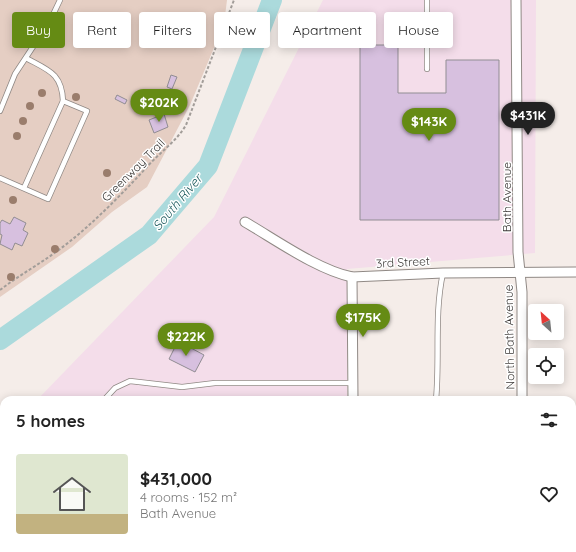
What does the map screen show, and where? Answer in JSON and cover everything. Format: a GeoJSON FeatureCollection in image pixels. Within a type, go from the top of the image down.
{"type":"FeatureCollection","features":[{"type":"Feature","properties":{"kind":"street","name":"Bath Avenue"},"geometry":{"type":"LineString","coordinates":[[516,0],[515,42],[520,273]]}},
{"type":"Feature","properties":{"kind":"street","name":"3rd Street"},"geometry":{"type":"LineString","coordinates":[[245,222],[322,266],[352,277],[443,272],[576,272]]}},
{"type":"Feature","properties":{"kind":"street","name":"North Bath Avenue"},"geometry":{"type":"LineString","coordinates":[[520,273],[522,292],[522,396]]}},
{"type":"Feature","properties":{"kind":"street"},"geometry":{"type":"LineString","coordinates":[[352,277],[353,396]]}},
{"type":"Feature","properties":{"kind":"lane"},"geometry":{"type":"LineString","coordinates":[[0,111],[15,74],[50,21],[60,0]]}},
{"type":"Feature","properties":{"kind":"lane"},"geometry":{"type":"LineString","coordinates":[[427,0],[427,69]]}},
{"type":"Feature","properties":{"kind":"lane"},"geometry":{"type":"LineString","coordinates":[[24,188],[63,100],[63,87],[58,78],[26,58]]}},
{"type":"Feature","properties":{"kind":"lane"},"geometry":{"type":"LineString","coordinates":[[0,178],[48,199],[87,111],[63,100]]}},
{"type":"Feature","properties":{"kind":"lane"},"geometry":{"type":"LineString","coordinates":[[436,396],[439,370],[438,292],[443,272]]}},
{"type":"Feature","properties":{"kind":"lane"},"geometry":{"type":"LineString","coordinates":[[108,396],[115,388],[130,381],[182,387],[215,383],[353,383]]}},
{"type":"Feature","properties":{"kind":"path","name":"Greenway Trail"},"geometry":{"type":"LineString","coordinates":[[0,290],[56,252],[77,235],[130,186],[148,166],[179,137],[186,125],[234,0]]}},
{"type":"Feature","properties":{"kind":"shaded area"},"geometry":{"type":"Polygon","coordinates":[[[0,0],[227,0],[226,12],[214,12],[214,48],[190,105],[147,187],[112,212],[72,247],[0,297],[0,0]]]}},
{"type":"Feature","properties":{"kind":"shaded area"},"geometry":{"type":"Polygon","coordinates":[[[323,0],[536,0],[535,253],[347,269],[347,396],[41,396],[214,217],[299,48],[376,48],[376,12],[317,12],[323,0]]]}},
{"type":"Feature","properties":{"kind":"building"},"geometry":{"type":"Polygon","coordinates":[[[376,45],[384,45],[384,48],[398,48],[398,93],[446,93],[446,60],[499,60],[499,220],[360,220],[360,48],[376,48],[376,45]]]}},
{"type":"Feature","properties":{"kind":"building"},"geometry":{"type":"Polygon","coordinates":[[[171,75],[177,77],[172,89],[167,87],[171,75]]]}},
{"type":"Feature","properties":{"kind":"building"},"geometry":{"type":"Polygon","coordinates":[[[117,95],[127,100],[125,104],[115,99],[117,95]]]}},
{"type":"Feature","properties":{"kind":"building"},"geometry":{"type":"Polygon","coordinates":[[[164,114],[168,127],[154,133],[149,120],[164,114]]]}},
{"type":"Feature","properties":{"kind":"building"},"geometry":{"type":"Polygon","coordinates":[[[14,217],[26,223],[23,230],[28,233],[22,246],[15,243],[12,250],[0,244],[2,235],[0,234],[0,223],[2,220],[10,224],[14,217]]]}},
{"type":"Feature","properties":{"kind":"building"},"geometry":{"type":"Polygon","coordinates":[[[178,341],[204,355],[195,372],[169,359],[178,341]]]}},
{"type":"Feature","properties":{"kind":"waterway","name":"South River"},"geometry":{"type":"LineString","coordinates":[[0,340],[149,235],[208,166],[272,0]]}}]}
